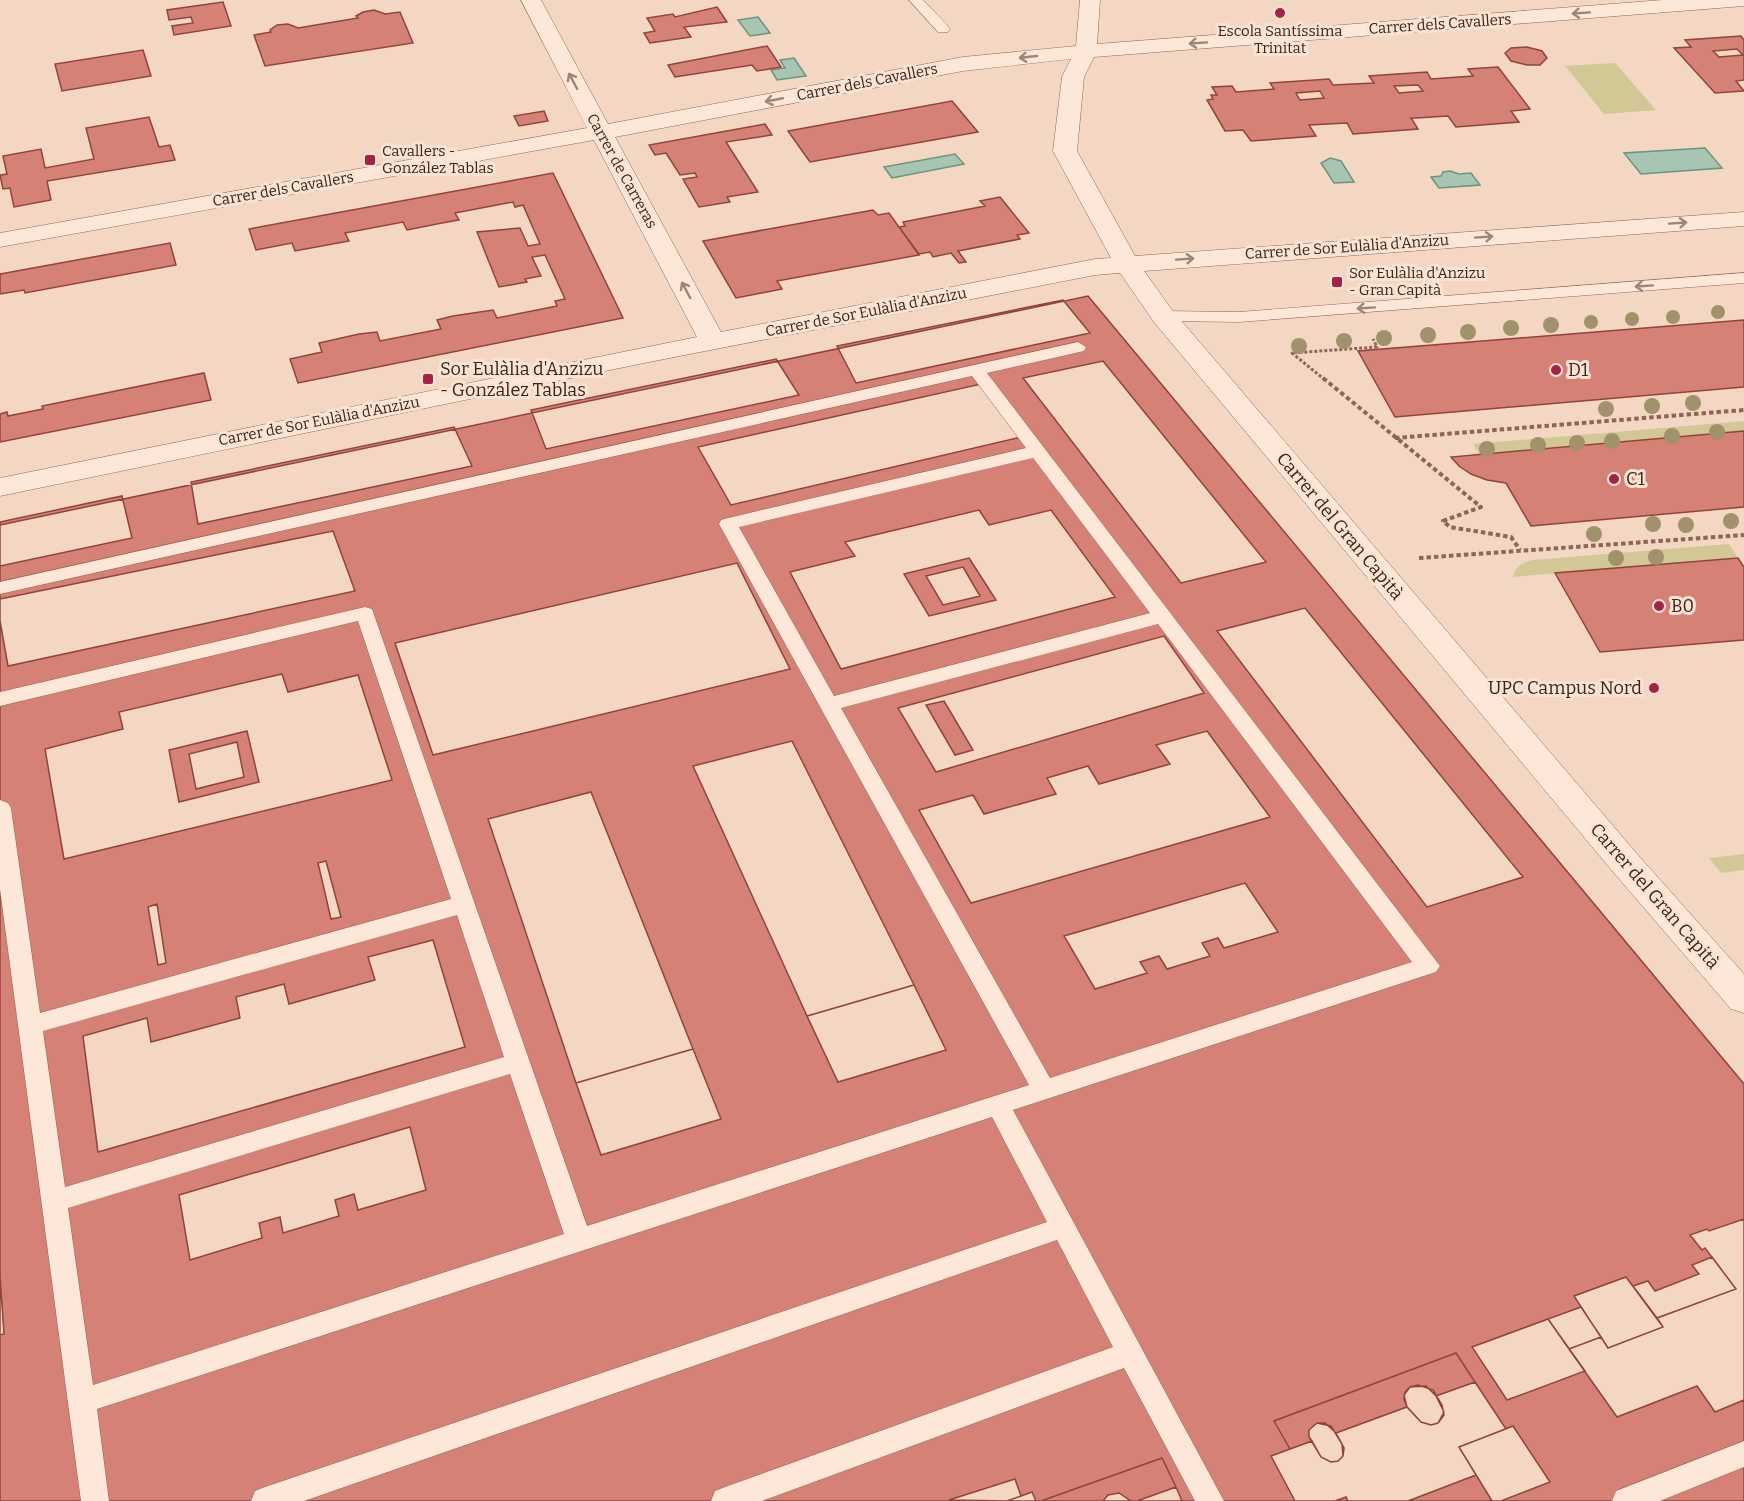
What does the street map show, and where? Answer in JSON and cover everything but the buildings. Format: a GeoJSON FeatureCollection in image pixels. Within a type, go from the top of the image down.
{"type":"FeatureCollection","features":[{"type":"Feature","properties":{"kind":"street","name":"Carrer de Carreras"},"geometry":{"type":"LineString","coordinates":[[531,0],[713,342]]}},
{"type":"Feature","properties":{"kind":"street","name":"Carrer del Gran Capità"},"geometry":{"type":"LineString","coordinates":[[1090,0],[1086,51],[1073,77],[1065,151],[1126,263],[1163,316],[1626,864],[1744,999]]}},
{"type":"Feature","properties":{"kind":"street","name":"Carrer dels Cavallers"},"geometry":{"type":"LineString","coordinates":[[0,240],[602,132],[963,64],[1086,51],[1744,0]]}},
{"type":"Feature","properties":{"kind":"street","name":"Carrer de Sor Eulàlia d'Anzizu"},"geometry":{"type":"LineString","coordinates":[[0,486],[1095,267],[1744,219]]}},
{"type":"Feature","properties":{"kind":"lane"},"geometry":{"type":"LineString","coordinates":[[916,0],[943,29]]}},
{"type":"Feature","properties":{"kind":"lane"},"geometry":{"type":"LineString","coordinates":[[1163,316],[1239,317],[1744,278]]}},
{"type":"Feature","properties":{"kind":"lane"},"geometry":{"type":"LineString","coordinates":[[0,588],[1078,347]]}},
{"type":"Feature","properties":{"kind":"lane"},"geometry":{"type":"LineString","coordinates":[[82,1401],[1428,966],[976,370]]}},
{"type":"Feature","properties":{"kind":"lane"},"geometry":{"type":"LineString","coordinates":[[1038,451],[728,524],[1044,1090]]}},
{"type":"Feature","properties":{"kind":"lane"},"geometry":{"type":"LineString","coordinates":[[0,699],[364,613],[579,1240]]}},
{"type":"Feature","properties":{"kind":"lane"},"geometry":{"type":"LineString","coordinates":[[829,704],[1163,616]]}},
{"type":"Feature","properties":{"kind":"lane"},"geometry":{"type":"LineString","coordinates":[[0,808],[95,1501]]}},
{"type":"Feature","properties":{"kind":"lane"},"geometry":{"type":"LineString","coordinates":[[30,1025],[465,904]]}},
{"type":"Feature","properties":{"kind":"lane"},"geometry":{"type":"LineString","coordinates":[[54,1201],[519,1062]]}},
{"type":"Feature","properties":{"kind":"lane"},"geometry":{"type":"LineString","coordinates":[[998,1105],[1210,1501]]}},
{"type":"Feature","properties":{"kind":"lane"},"geometry":{"type":"LineString","coordinates":[[265,1501],[1064,1227]]}},
{"type":"Feature","properties":{"kind":"lane"},"geometry":{"type":"LineString","coordinates":[[725,1501],[1131,1353]]}},
{"type":"Feature","properties":{"kind":"lane"},"geometry":{"type":"LineString","coordinates":[[1626,1501],[1744,1454]]}},
{"type":"Feature","properties":{"kind":"path"},"geometry":{"type":"LineString","coordinates":[[1373,339],[1377,346],[1292,353],[1480,507],[1443,521],[1450,527],[1511,537],[1520,550]]}},
{"type":"Feature","properties":{"kind":"path"},"geometry":{"type":"LineString","coordinates":[[1394,438],[1744,410]]}},
{"type":"Feature","properties":{"kind":"path"},"geometry":{"type":"LineString","coordinates":[[1418,558],[1744,535]]}},
{"type":"Feature","properties":{"kind":"shaded area"},"geometry":{"type":"Polygon","coordinates":[[[758,17],[770,33],[750,36],[738,20],[758,17]]]}},
{"type":"Feature","properties":{"kind":"shaded area"},"geometry":{"type":"Polygon","coordinates":[[[794,58],[806,76],[777,80],[771,70],[785,68],[780,60],[794,58]]]}},
{"type":"Feature","properties":{"kind":"shaded area"},"geometry":{"type":"Polygon","coordinates":[[[1615,63],[1656,110],[1604,114],[1565,66],[1615,63]]]}},
{"type":"Feature","properties":{"kind":"shaded area"},"geometry":{"type":"Polygon","coordinates":[[[1705,148],[1722,168],[1641,174],[1624,153],[1705,148]]]}},
{"type":"Feature","properties":{"kind":"shaded area"},"geometry":{"type":"Polygon","coordinates":[[[955,154],[964,164],[892,178],[884,167],[955,154]]]}},
{"type":"Feature","properties":{"kind":"shaded area"},"geometry":{"type":"Polygon","coordinates":[[[1330,158],[1341,161],[1354,182],[1334,183],[1321,163],[1330,158]]]}},
{"type":"Feature","properties":{"kind":"shaded area"},"geometry":{"type":"Polygon","coordinates":[[[1450,171],[1459,174],[1471,173],[1480,185],[1439,188],[1431,177],[1441,176],[1443,172],[1450,171]]]}},
{"type":"Feature","properties":{"kind":"shaded area"},"geometry":{"type":"Polygon","coordinates":[[[1744,421],[1744,431],[1479,454],[1473,444],[1744,421]]]}},
{"type":"Feature","properties":{"kind":"shaded area"},"geometry":{"type":"Polygon","coordinates":[[[1729,544],[1738,558],[1513,577],[1520,565],[1533,560],[1729,544]]]}},
{"type":"Feature","properties":{"kind":"shaded area"},"geometry":{"type":"Polygon","coordinates":[[[1744,854],[1744,870],[1721,873],[1709,858],[1744,854]]]}},
{"type":"Feature","properties":{"kind":"place","name":"Escola Santíssima Trinitat"},"geometry":{"type":"Point","coordinates":[1280,13]}},
{"type":"Feature","properties":{"kind":"place","name":"Cavallers - González Tablas"},"geometry":{"type":"Point","coordinates":[370,160]}},
{"type":"Feature","properties":{"kind":"place","name":"Sor Eulàlia d'Anzizu - Gran Capità"},"geometry":{"type":"Point","coordinates":[1337,282]}},
{"type":"Feature","properties":{"kind":"place","name":"D1"},"geometry":{"type":"Point","coordinates":[1556,370]}},
{"type":"Feature","properties":{"kind":"place","name":"Sor Eulàlia d'Anzizu - González Tablas"},"geometry":{"type":"Point","coordinates":[428,379]}},
{"type":"Feature","properties":{"kind":"place","name":"C1"},"geometry":{"type":"Point","coordinates":[1614,479]}},
{"type":"Feature","properties":{"kind":"place","name":"B0"},"geometry":{"type":"Point","coordinates":[1659,606]}},
{"type":"Feature","properties":{"kind":"place","name":"UPC Campus Nord"},"geometry":{"type":"Point","coordinates":[1654,688]}}]}
